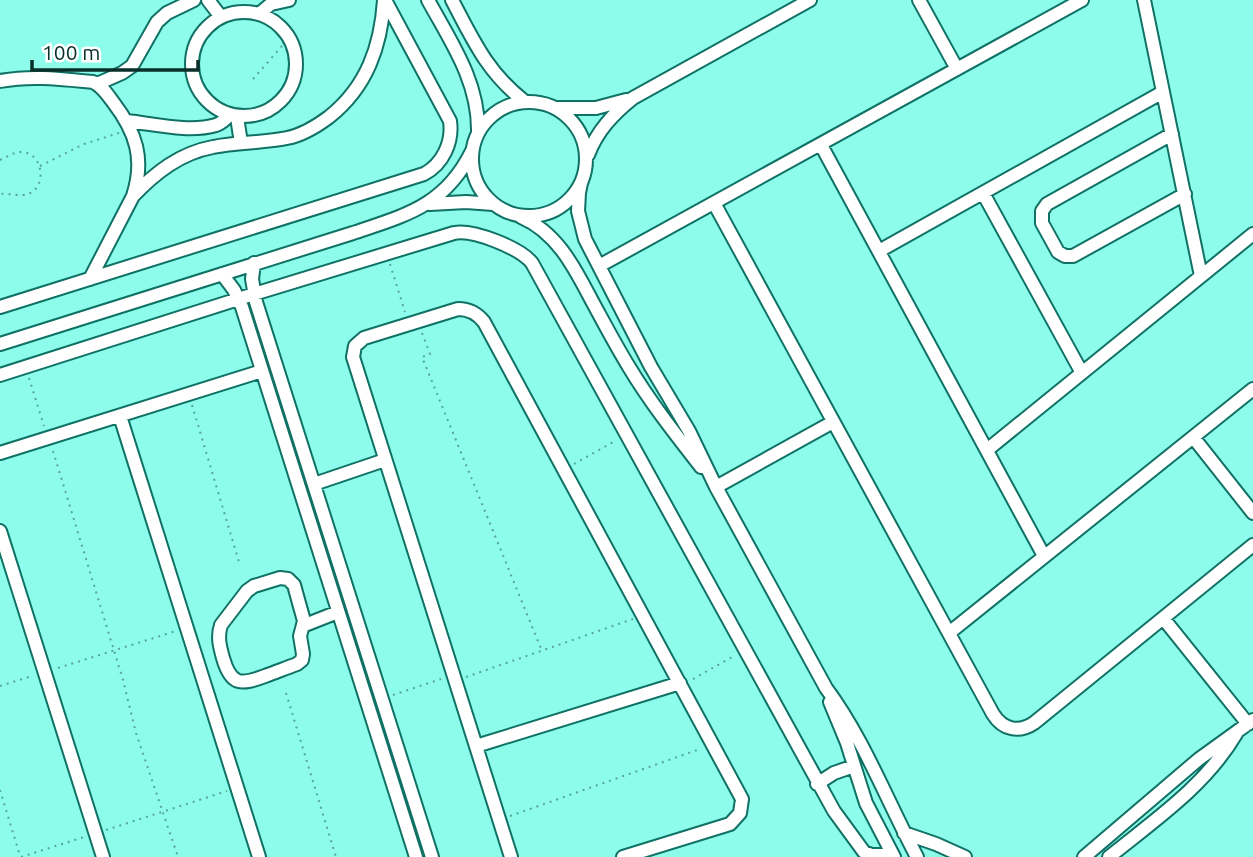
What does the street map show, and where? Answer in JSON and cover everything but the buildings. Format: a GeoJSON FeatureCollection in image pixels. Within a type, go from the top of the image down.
{"type":"FeatureCollection","features":[{"type":"Feature","properties":{"kind":"street"},"geometry":{"type":"LineString","coordinates":[[0,81],[43,77],[97,84],[132,66],[157,22],[167,13],[194,0]]}},
{"type":"Feature","properties":{"kind":"street"},"geometry":{"type":"LineString","coordinates":[[208,0],[221,17]]}},
{"type":"Feature","properties":{"kind":"street"},"geometry":{"type":"LineString","coordinates":[[260,14],[271,4],[289,0]]}},
{"type":"Feature","properties":{"kind":"street"},"geometry":{"type":"LineString","coordinates":[[133,196],[153,176],[176,160],[201,149],[296,136],[314,127],[341,107],[364,78],[374,57],[385,0]]}},
{"type":"Feature","properties":{"kind":"street"},"geometry":{"type":"LineString","coordinates":[[0,307],[424,174],[435,167],[446,151],[450,121],[385,0]]}},
{"type":"Feature","properties":{"kind":"street"},"geometry":{"type":"LineString","coordinates":[[428,0],[469,78],[477,104],[478,132]]}},
{"type":"Feature","properties":{"kind":"street"},"geometry":{"type":"LineString","coordinates":[[452,0],[486,63],[504,84],[524,101]]}},
{"type":"Feature","properties":{"kind":"street"},"geometry":{"type":"LineString","coordinates":[[810,0],[621,107],[600,131],[592,145],[581,183],[579,221],[585,239],[651,368],[698,449],[826,688],[847,719],[917,857]]}},
{"type":"Feature","properties":{"kind":"street"},"geometry":{"type":"LineString","coordinates":[[919,0],[957,69]]}},
{"type":"Feature","properties":{"kind":"street"},"geometry":{"type":"LineString","coordinates":[[599,266],[1082,0]]}},
{"type":"Feature","properties":{"kind":"street"},"geometry":{"type":"LineString","coordinates":[[1144,0],[1201,276]]}},
{"type":"Feature","properties":{"kind":"street"},"geometry":{"type":"LineString","coordinates":[[236,13],[260,14],[279,25],[289,38],[295,53],[295,75],[286,95],[270,110],[248,117],[218,111],[201,96],[195,86],[191,63],[197,41],[203,32],[221,17],[236,13]]}},
{"type":"Feature","properties":{"kind":"street"},"geometry":{"type":"LineString","coordinates":[[90,278],[133,196],[138,161],[129,126],[97,84]]}},
{"type":"Feature","properties":{"kind":"street"},"geometry":{"type":"LineString","coordinates":[[878,251],[1163,92]]}},
{"type":"Feature","properties":{"kind":"street"},"geometry":{"type":"LineString","coordinates":[[557,108],[596,108],[633,98]]}},
{"type":"Feature","properties":{"kind":"street"},"geometry":{"type":"LineString","coordinates":[[0,344],[377,225],[426,205],[457,176],[486,120],[510,104],[541,102],[570,117],[585,144],[587,159]]}},
{"type":"Feature","properties":{"kind":"street"},"geometry":{"type":"LineString","coordinates":[[129,126],[198,127],[217,125],[233,116]]}},
{"type":"Feature","properties":{"kind":"street"},"geometry":{"type":"LineString","coordinates":[[233,116],[241,143]]}},
{"type":"Feature","properties":{"kind":"street"},"geometry":{"type":"LineString","coordinates":[[1172,134],[1047,204],[1041,219],[1058,252],[1073,256],[1185,194]]}},
{"type":"Feature","properties":{"kind":"street"},"geometry":{"type":"LineString","coordinates":[[821,145],[1044,556]]}},
{"type":"Feature","properties":{"kind":"street"},"geometry":{"type":"LineString","coordinates":[[472,151],[475,181],[483,194],[493,204],[527,219],[544,231],[565,253],[640,384],[716,486]]}},
{"type":"Feature","properties":{"kind":"street"},"geometry":{"type":"LineString","coordinates":[[518,216],[548,213],[573,196],[581,183]]}},
{"type":"Feature","properties":{"kind":"street"},"geometry":{"type":"LineString","coordinates":[[983,193],[1082,373]]}},
{"type":"Feature","properties":{"kind":"street"},"geometry":{"type":"LineString","coordinates":[[426,205],[466,202],[493,204]]}},
{"type":"Feature","properties":{"kind":"street"},"geometry":{"type":"LineString","coordinates":[[714,203],[996,718],[1004,726],[1019,729],[1034,723],[1253,545]]}},
{"type":"Feature","properties":{"kind":"street"},"geometry":{"type":"LineString","coordinates":[[0,374],[386,253],[459,232],[470,233],[523,254],[532,263],[817,784],[842,824],[864,852],[877,856],[893,856],[866,803],[826,688]]}},
{"type":"Feature","properties":{"kind":"street"},"geometry":{"type":"LineString","coordinates":[[987,450],[1253,234]]}},
{"type":"Feature","properties":{"kind":"street"},"geometry":{"type":"LineString","coordinates":[[254,263],[254,294],[432,857]]}},
{"type":"Feature","properties":{"kind":"street"},"geometry":{"type":"LineString","coordinates":[[222,274],[239,299],[416,857]]}},
{"type":"Feature","properties":{"kind":"street"},"geometry":{"type":"LineString","coordinates":[[511,857],[354,363],[355,346],[364,338],[458,309],[470,311],[480,317],[742,799],[742,809],[737,818],[725,825],[623,857]]}},
{"type":"Feature","properties":{"kind":"street"},"geometry":{"type":"LineString","coordinates":[[0,453],[262,371]]}},
{"type":"Feature","properties":{"kind":"street"},"geometry":{"type":"LineString","coordinates":[[949,633],[1253,389]]}},
{"type":"Feature","properties":{"kind":"street"},"geometry":{"type":"LineString","coordinates":[[120,416],[260,857]]}},
{"type":"Feature","properties":{"kind":"street"},"geometry":{"type":"LineString","coordinates":[[716,486],[834,422]]}},
{"type":"Feature","properties":{"kind":"street"},"geometry":{"type":"LineString","coordinates":[[1193,437],[1253,513]]}},
{"type":"Feature","properties":{"kind":"street"},"geometry":{"type":"LineString","coordinates":[[314,484],[385,460]]}},
{"type":"Feature","properties":{"kind":"street"},"geometry":{"type":"LineString","coordinates":[[0,531],[103,857]]}},
{"type":"Feature","properties":{"kind":"street"},"geometry":{"type":"LineString","coordinates":[[304,625],[294,585],[288,579],[280,578],[254,586],[243,594],[224,620],[219,632],[218,642],[226,671],[234,680],[246,683],[300,663],[303,654],[300,636],[304,625],[338,612]]}},
{"type":"Feature","properties":{"kind":"street"},"geometry":{"type":"LineString","coordinates":[[1084,857],[1221,741],[1251,722],[1163,618]]}},
{"type":"Feature","properties":{"kind":"street"},"geometry":{"type":"LineString","coordinates":[[476,746],[681,684]]}},
{"type":"Feature","properties":{"kind":"street"},"geometry":{"type":"LineString","coordinates":[[1109,857],[1195,786],[1218,761],[1236,733]]}},
{"type":"Feature","properties":{"kind":"street"},"geometry":{"type":"LineString","coordinates":[[817,784],[834,773],[854,766]]}},
{"type":"Feature","properties":{"kind":"street"},"geometry":{"type":"LineString","coordinates":[[904,833],[965,857]]}},
{"type":"Feature","properties":{"kind":"path"},"geometry":{"type":"LineString","coordinates":[[253,79],[289,38]]}},
{"type":"Feature","properties":{"kind":"path"},"geometry":{"type":"LineString","coordinates":[[40,166],[83,144],[129,126]]}},
{"type":"Feature","properties":{"kind":"path"},"geometry":{"type":"LineString","coordinates":[[0,160],[23,152],[33,157],[40,166],[40,178],[31,193],[0,194]]}},
{"type":"Feature","properties":{"kind":"path"},"geometry":{"type":"LineString","coordinates":[[386,253],[409,324]]}},
{"type":"Feature","properties":{"kind":"path"},"geometry":{"type":"LineString","coordinates":[[423,333],[430,354],[422,357],[542,651]]}},
{"type":"Feature","properties":{"kind":"path"},"geometry":{"type":"LineString","coordinates":[[25,367],[128,695],[136,733],[178,857]]}},
{"type":"Feature","properties":{"kind":"path"},"geometry":{"type":"LineString","coordinates":[[189,394],[239,562]]}},
{"type":"Feature","properties":{"kind":"path"},"geometry":{"type":"LineString","coordinates":[[564,469],[626,434]]}},
{"type":"Feature","properties":{"kind":"path"},"geometry":{"type":"LineString","coordinates":[[382,698],[542,651],[643,615]]}},
{"type":"Feature","properties":{"kind":"path"},"geometry":{"type":"LineString","coordinates":[[0,686],[187,627]]}},
{"type":"Feature","properties":{"kind":"path"},"geometry":{"type":"LineString","coordinates":[[681,684],[744,650]]}},
{"type":"Feature","properties":{"kind":"path"},"geometry":{"type":"LineString","coordinates":[[286,693],[335,857]]}},
{"type":"Feature","properties":{"kind":"path"},"geometry":{"type":"LineString","coordinates":[[500,820],[713,744]]}},
{"type":"Feature","properties":{"kind":"path"},"geometry":{"type":"LineString","coordinates":[[0,790],[21,857],[238,788]]}}]}
